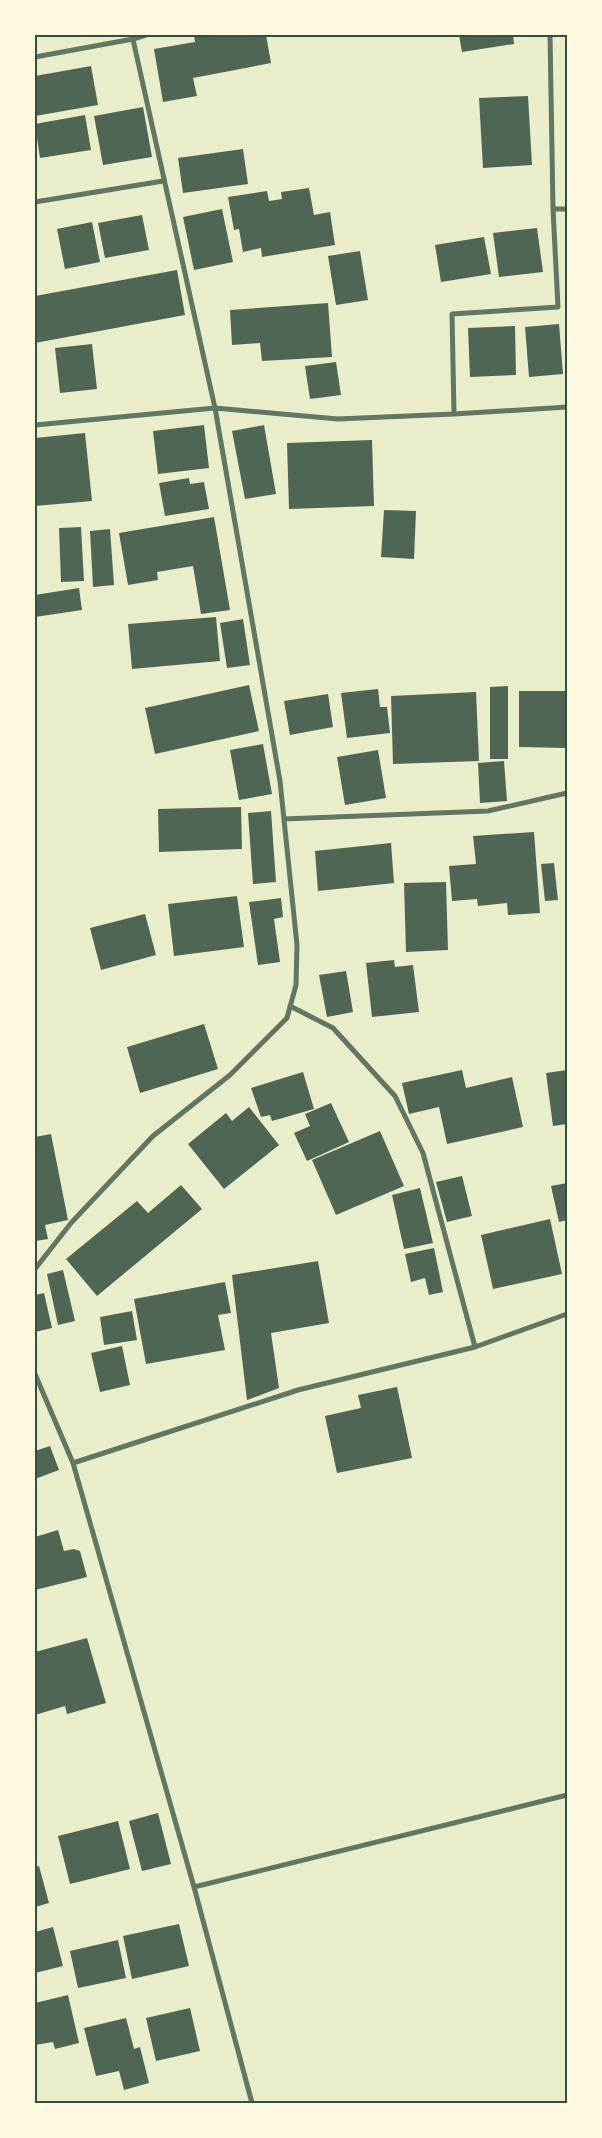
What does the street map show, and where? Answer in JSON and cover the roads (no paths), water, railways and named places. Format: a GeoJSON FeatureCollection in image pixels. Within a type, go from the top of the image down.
{"type":"FeatureCollection","features":[{"type":"Feature","properties":{"kind":"street"},"geometry":{"type":"LineString","coordinates":[[35,57],[146,35]]}},
{"type":"Feature","properties":{"kind":"street"},"geometry":{"type":"LineString","coordinates":[[454,414],[452,314],[558,307],[550,35]]}},
{"type":"Feature","properties":{"kind":"street"},"geometry":{"type":"LineString","coordinates":[[35,1269],[71,1223],[153,1136],[230,1075],[287,1018],[296,986],[297,945],[280,781],[214,408],[133,37]]}},
{"type":"Feature","properties":{"kind":"street"},"geometry":{"type":"LineString","coordinates":[[35,202],[163,181]]}},
{"type":"Feature","properties":{"kind":"street"},"geometry":{"type":"LineString","coordinates":[[554,209],[567,209]]}},
{"type":"Feature","properties":{"kind":"street"},"geometry":{"type":"LineString","coordinates":[[35,424],[214,408],[338,419],[567,407]]}},
{"type":"Feature","properties":{"kind":"street"},"geometry":{"type":"LineString","coordinates":[[284,819],[488,811],[567,793]]}},
{"type":"Feature","properties":{"kind":"street"},"geometry":{"type":"LineString","coordinates":[[290,1006],[333,1028],[394,1096],[423,1153],[475,1347]]}},
{"type":"Feature","properties":{"kind":"street"},"geometry":{"type":"LineString","coordinates":[[74,1463],[298,1390],[475,1347],[567,1314]]}},
{"type":"Feature","properties":{"kind":"street"},"geometry":{"type":"LineString","coordinates":[[35,1374],[74,1463],[194,1887],[252,2103]]}},
{"type":"Feature","properties":{"kind":"street"},"geometry":{"type":"LineString","coordinates":[[194,1887],[567,1795]]}}]}
